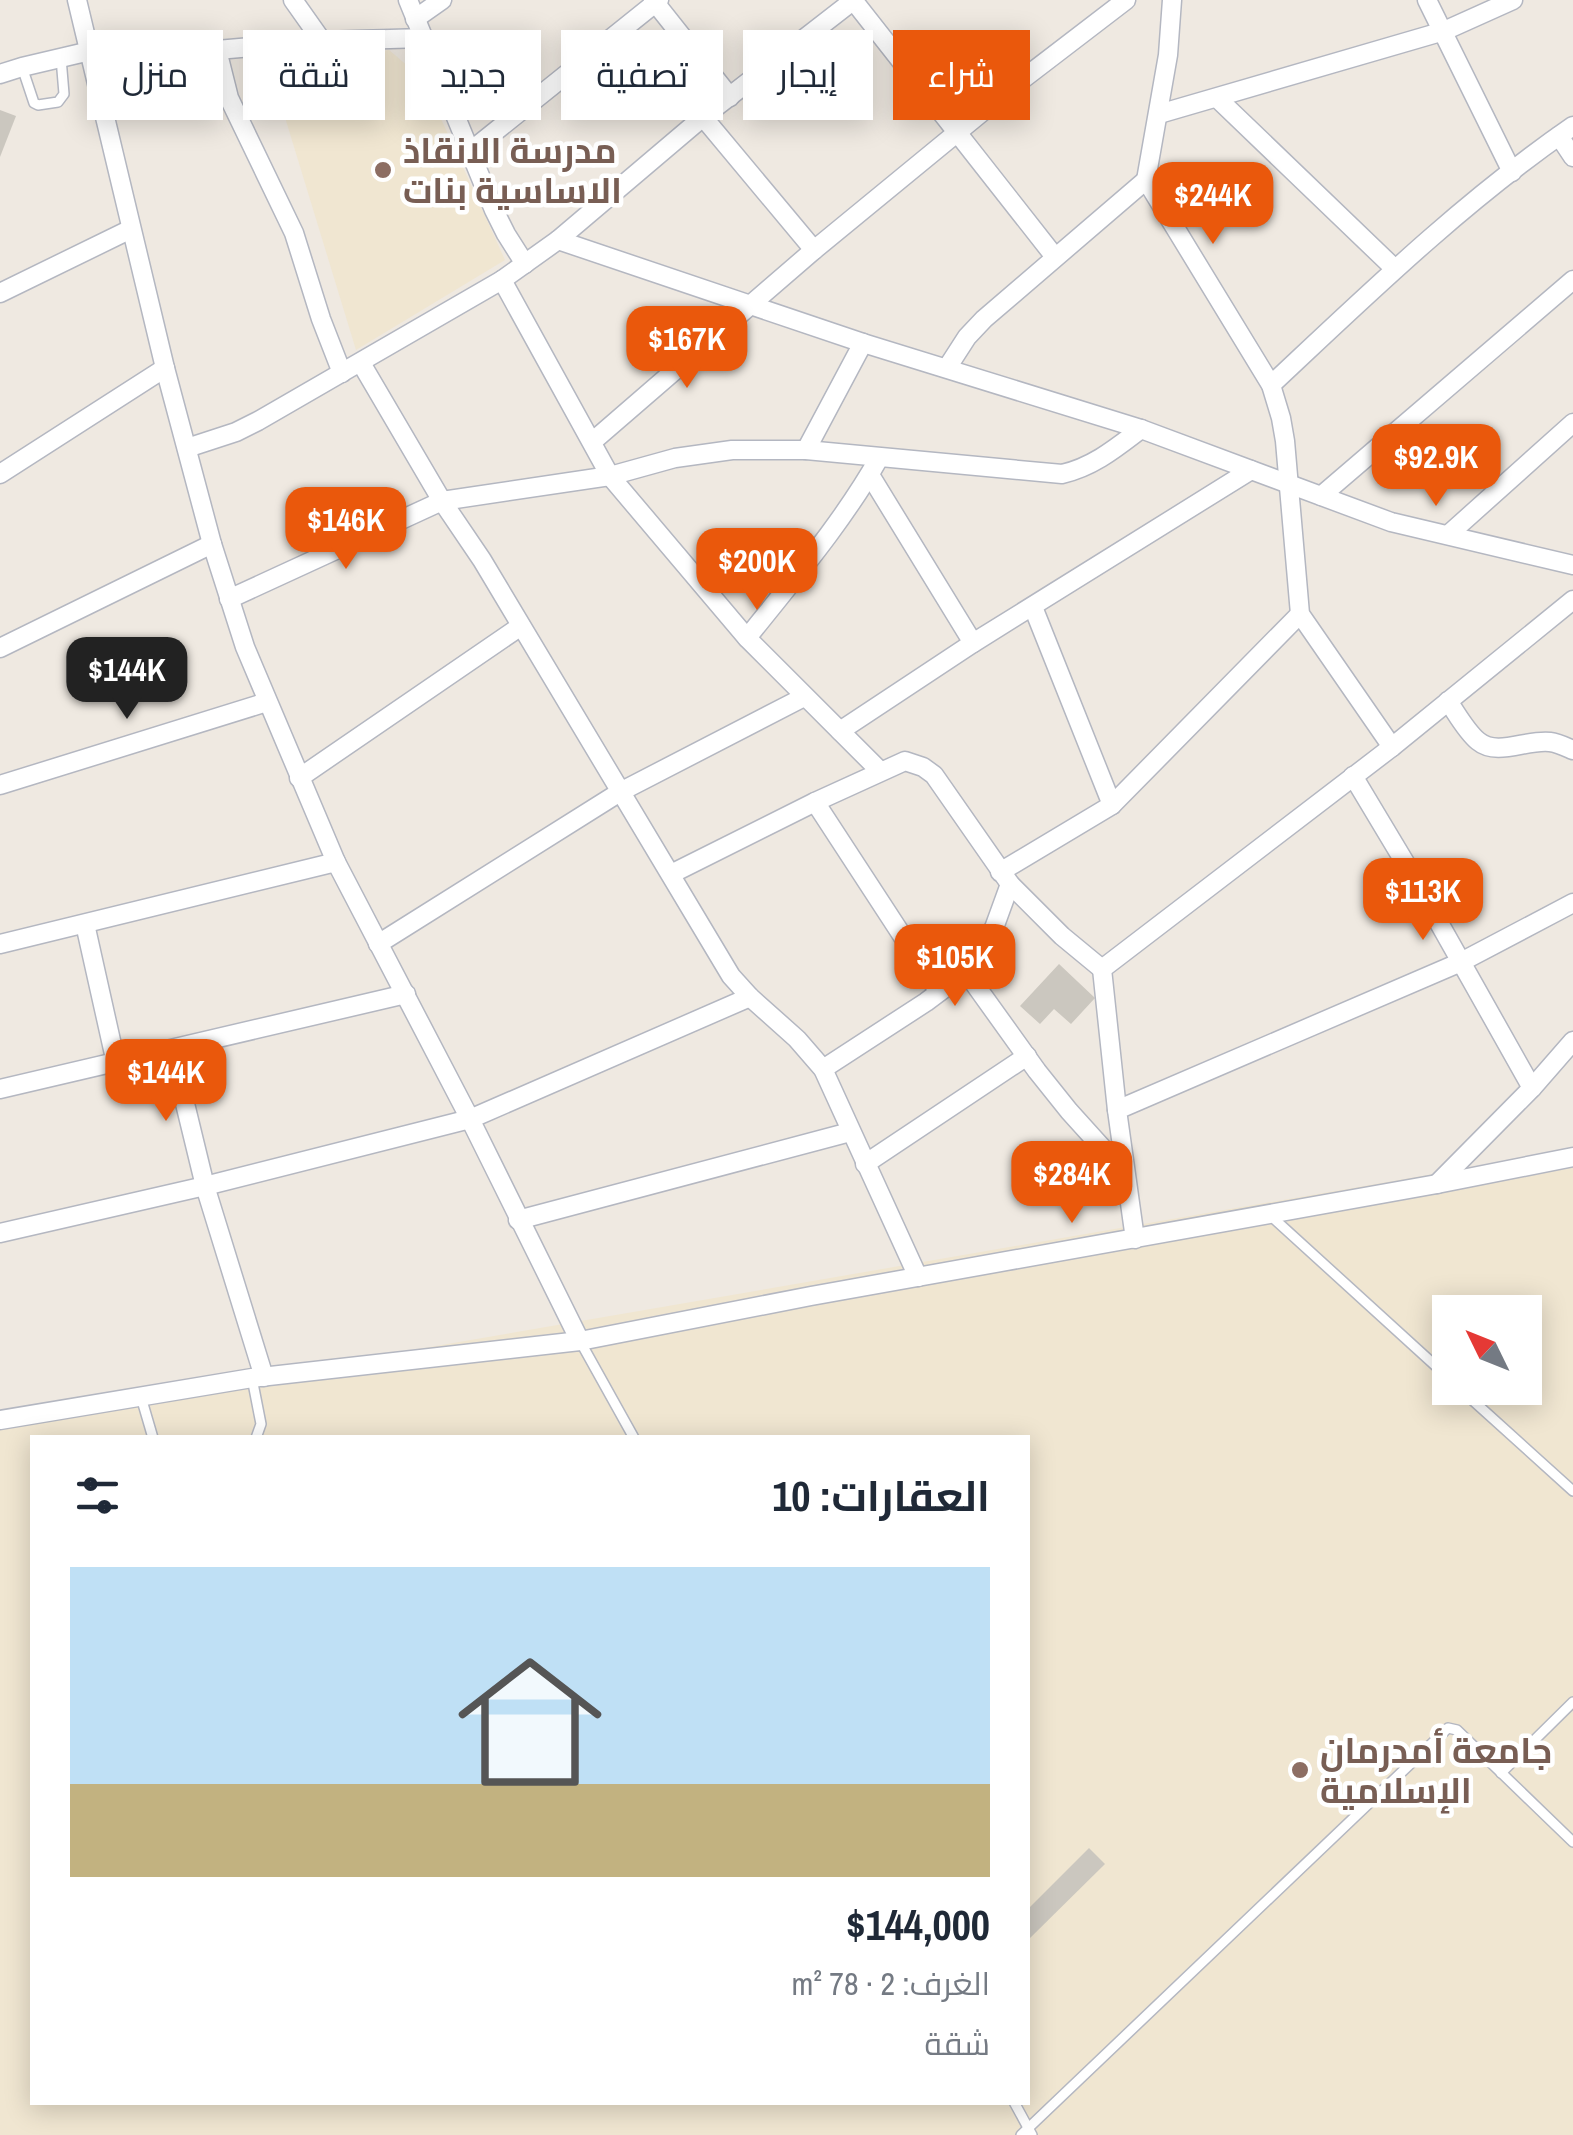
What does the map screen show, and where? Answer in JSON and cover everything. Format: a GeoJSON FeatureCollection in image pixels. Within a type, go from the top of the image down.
{"type":"FeatureCollection","features":[{"type":"Feature","properties":{"kind":"street"},"geometry":{"type":"LineString","coordinates":[[78,0],[87,38]]}},
{"type":"Feature","properties":{"kind":"street"},"geometry":{"type":"LineString","coordinates":[[293,0],[314,30]]}},
{"type":"Feature","properties":{"kind":"street"},"geometry":{"type":"LineString","coordinates":[[408,0],[421,30]]}},
{"type":"Feature","properties":{"kind":"street"},"geometry":{"type":"LineString","coordinates":[[416,19],[442,0]]}},
{"type":"Feature","properties":{"kind":"street"},"geometry":{"type":"LineString","coordinates":[[723,102],[853,0],[1055,258]]}},
{"type":"Feature","properties":{"kind":"street"},"geometry":{"type":"LineString","coordinates":[[592,442],[814,250],[1015,85],[1126,0]]}},
{"type":"Feature","properties":{"kind":"street"},"geometry":{"type":"LineString","coordinates":[[947,368],[967,337],[1146,180],[1159,114],[1172,0]]}},
{"type":"Feature","properties":{"kind":"street"},"geometry":{"type":"LineString","coordinates":[[1427,0],[1512,172]]}},
{"type":"Feature","properties":{"kind":"street"},"geometry":{"type":"LineString","coordinates":[[1159,114],[1444,32],[1513,0]]}},
{"type":"Feature","properties":{"kind":"street"},"geometry":{"type":"LineString","coordinates":[[472,150],[656,1],[730,97]]}},
{"type":"Feature","properties":{"kind":"street"},"geometry":{"type":"LineString","coordinates":[[0,74],[87,52]]}},
{"type":"Feature","properties":{"kind":"street"},"geometry":{"type":"LineString","coordinates":[[223,74],[229,98],[294,233],[342,373]]}},
{"type":"Feature","properties":{"kind":"street"},"geometry":{"type":"LineString","coordinates":[[1217,98],[1395,269]]}},
{"type":"Feature","properties":{"kind":"street"},"geometry":{"type":"LineString","coordinates":[[106,120],[165,368],[212,544],[245,647],[336,862],[580,1341]]}},
{"type":"Feature","properties":{"kind":"street"},"geometry":{"type":"LineString","coordinates":[[459,120],[500,222],[525,264]]}},
{"type":"Feature","properties":{"kind":"street"},"geometry":{"type":"LineString","coordinates":[[187,448],[236,432],[502,280],[558,240],[699,120]]}},
{"type":"Feature","properties":{"kind":"street"},"geometry":{"type":"LineString","coordinates":[[706,120],[814,250]]}},
{"type":"Feature","properties":{"kind":"street"},"geometry":{"type":"LineString","coordinates":[[1271,385],[1395,269],[1566,131],[1573,157]]}},
{"type":"Feature","properties":{"kind":"street"},"geometry":{"type":"LineString","coordinates":[[1146,180],[1271,385],[1281,418],[1300,614],[1392,747]]}},
{"type":"Feature","properties":{"kind":"street"},"geometry":{"type":"LineString","coordinates":[[0,293],[131,229]]}},
{"type":"Feature","properties":{"kind":"street"},"geometry":{"type":"LineString","coordinates":[[558,240],[864,343],[1141,430],[1391,522],[1573,565]]}},
{"type":"Feature","properties":{"kind":"street"},"geometry":{"type":"LineString","coordinates":[[502,280],[610,476],[747,638],[880,771]]}},
{"type":"Feature","properties":{"kind":"street"},"geometry":{"type":"LineString","coordinates":[[1320,496],[1573,280]]}},
{"type":"Feature","properties":{"kind":"street"},"geometry":{"type":"LineString","coordinates":[[806,450],[864,343]]}},
{"type":"Feature","properties":{"kind":"street"},"geometry":{"type":"LineString","coordinates":[[361,363],[721,960],[750,997],[797,1039],[823,1069],[918,1277]]}},
{"type":"Feature","properties":{"kind":"street"},"geometry":{"type":"LineString","coordinates":[[0,474],[165,368]]}},
{"type":"Feature","properties":{"kind":"street"},"geometry":{"type":"LineString","coordinates":[[1448,535],[1573,423]]}},
{"type":"Feature","properties":{"kind":"street"},"geometry":{"type":"LineString","coordinates":[[229,600],[442,500],[610,476],[675,458],[732,450],[806,450],[1062,474],[1096,462],[1141,430]]}},
{"type":"Feature","properties":{"kind":"street"},"geometry":{"type":"LineString","coordinates":[[747,638],[816,551],[879,458]]}},
{"type":"Feature","properties":{"kind":"street"},"geometry":{"type":"LineString","coordinates":[[840,731],[973,643],[1252,470]]}},
{"type":"Feature","properties":{"kind":"street"},"geometry":{"type":"LineString","coordinates":[[870,475],[973,643]]}},
{"type":"Feature","properties":{"kind":"street"},"geometry":{"type":"LineString","coordinates":[[0,648],[212,544]]}},
{"type":"Feature","properties":{"kind":"street"},"geometry":{"type":"LineString","coordinates":[[1102,969],[1571,606]]}},
{"type":"Feature","properties":{"kind":"street"},"geometry":{"type":"LineString","coordinates":[[1032,608],[1112,805]]}},
{"type":"Feature","properties":{"kind":"street"},"geometry":{"type":"LineString","coordinates":[[823,1069],[966,972],[994,928],[1005,878],[1112,805],[1300,614]]}},
{"type":"Feature","properties":{"kind":"street"},"geometry":{"type":"LineString","coordinates":[[299,778],[521,626]]}},
{"type":"Feature","properties":{"kind":"street"},"geometry":{"type":"LineString","coordinates":[[378,944],[620,792],[804,697]]}},
{"type":"Feature","properties":{"kind":"street"},"geometry":{"type":"LineString","coordinates":[[1448,701],[1471,734],[1488,746],[1539,742],[1570,745]]}},
{"type":"Feature","properties":{"kind":"street"},"geometry":{"type":"LineString","coordinates":[[0,785],[267,702]]}},
{"type":"Feature","properties":{"kind":"street"},"geometry":{"type":"LineString","coordinates":[[671,874],[905,760],[934,775],[1005,878],[1062,936],[1102,969],[1134,1239]]}},
{"type":"Feature","properties":{"kind":"street"},"geometry":{"type":"LineString","coordinates":[[1353,776],[1532,1088]]}},
{"type":"Feature","properties":{"kind":"street"},"geometry":{"type":"LineString","coordinates":[[816,802],[939,992]]}},
{"type":"Feature","properties":{"kind":"street"},"geometry":{"type":"LineString","coordinates":[[0,944],[336,862]]}},
{"type":"Feature","properties":{"kind":"street"},"geometry":{"type":"LineString","coordinates":[[1117,1110],[1461,962],[1573,904]]}},
{"type":"Feature","properties":{"kind":"street"},"geometry":{"type":"LineString","coordinates":[[84,924],[116,1064]]}},
{"type":"Feature","properties":{"kind":"street"},"geometry":{"type":"LineString","coordinates":[[966,972],[1069,1111],[1125,1173]]}},
{"type":"Feature","properties":{"kind":"street"},"geometry":{"type":"LineString","coordinates":[[0,1089],[406,994]]}},
{"type":"Feature","properties":{"kind":"street"},"geometry":{"type":"LineString","coordinates":[[0,1233],[470,1119],[750,997]]}},
{"type":"Feature","properties":{"kind":"street"},"geometry":{"type":"LineString","coordinates":[[1438,1184],[1573,1040]]}},
{"type":"Feature","properties":{"kind":"street"},"geometry":{"type":"LineString","coordinates":[[172,1050],[258,1377]]}},
{"type":"Feature","properties":{"kind":"street"},"geometry":{"type":"LineString","coordinates":[[865,1164],[1026,1056]]}},
{"type":"Feature","properties":{"kind":"street"},"geometry":{"type":"LineString","coordinates":[[518,1220],[850,1132]]}},
{"type":"Feature","properties":{"kind":"street"},"geometry":{"type":"LineString","coordinates":[[0,1420],[258,1377],[580,1341],[1573,1156]]}},
{"type":"Feature","properties":{"kind":"lane"},"geometry":{"type":"LineString","coordinates":[[22,67],[34,104],[58,102],[64,94],[61,58]]}},
{"type":"Feature","properties":{"kind":"lane"},"geometry":{"type":"LineString","coordinates":[[1269,1214],[1432,1363]]}},
{"type":"Feature","properties":{"kind":"lane"},"geometry":{"type":"LineString","coordinates":[[580,1341],[632,1435]]}},
{"type":"Feature","properties":{"kind":"lane"},"geometry":{"type":"LineString","coordinates":[[257,1435],[261,1424],[258,1377]]}},
{"type":"Feature","properties":{"kind":"lane"},"geometry":{"type":"LineString","coordinates":[[141,1398],[152,1435]]}},
{"type":"Feature","properties":{"kind":"lane"},"geometry":{"type":"LineString","coordinates":[[1478,1405],[1573,1492]]}},
{"type":"Feature","properties":{"kind":"lane"},"geometry":{"type":"LineString","coordinates":[[1501,1774],[1573,1702]]}},
{"type":"Feature","properties":{"kind":"lane"},"geometry":{"type":"LineString","coordinates":[[1015,2105],[1027,2133],[1448,1728],[1457,1730],[1573,1842]]}},
{"type":"Feature","properties":{"kind":"shaded area","name":"مدرسة الانقاذ الاساسية بنات"},"geometry":{"type":"Polygon","coordinates":[[[385,50],[405,64],[405,120],[442,120],[505,260],[356,350],[286,120],[385,120],[385,50]]]}},
{"type":"Feature","properties":{"kind":"shaded area","name":"جامعة أمدرمان الإسلامية"},"geometry":{"type":"Polygon","coordinates":[[[1573,1150],[1573,2135],[0,2135],[0,1421],[1573,1150]]]}},
{"type":"Feature","properties":{"kind":"building"},"geometry":{"type":"Polygon","coordinates":[[[0,110],[16,116],[0,157],[0,110]]]}},
{"type":"Feature","properties":{"kind":"building"},"geometry":{"type":"Polygon","coordinates":[[[1059,964],[1095,998],[1071,1024],[1054,1009],[1040,1024],[1020,1006],[1059,964]]]}},
{"type":"Feature","properties":{"kind":"building"},"geometry":{"type":"Polygon","coordinates":[[[1089,1848],[1105,1864],[1030,1938],[1030,1907],[1089,1848]]]}},
{"type":"Feature","properties":{"kind":"place","name":"مدرسة الانقاذ الاساسية بنات"},"geometry":{"type":"Point","coordinates":[383,170]}},
{"type":"Feature","properties":{"kind":"place","name":"جامعة أمدرمان الإسلامية"},"geometry":{"type":"Point","coordinates":[1300,1770]}}]}
